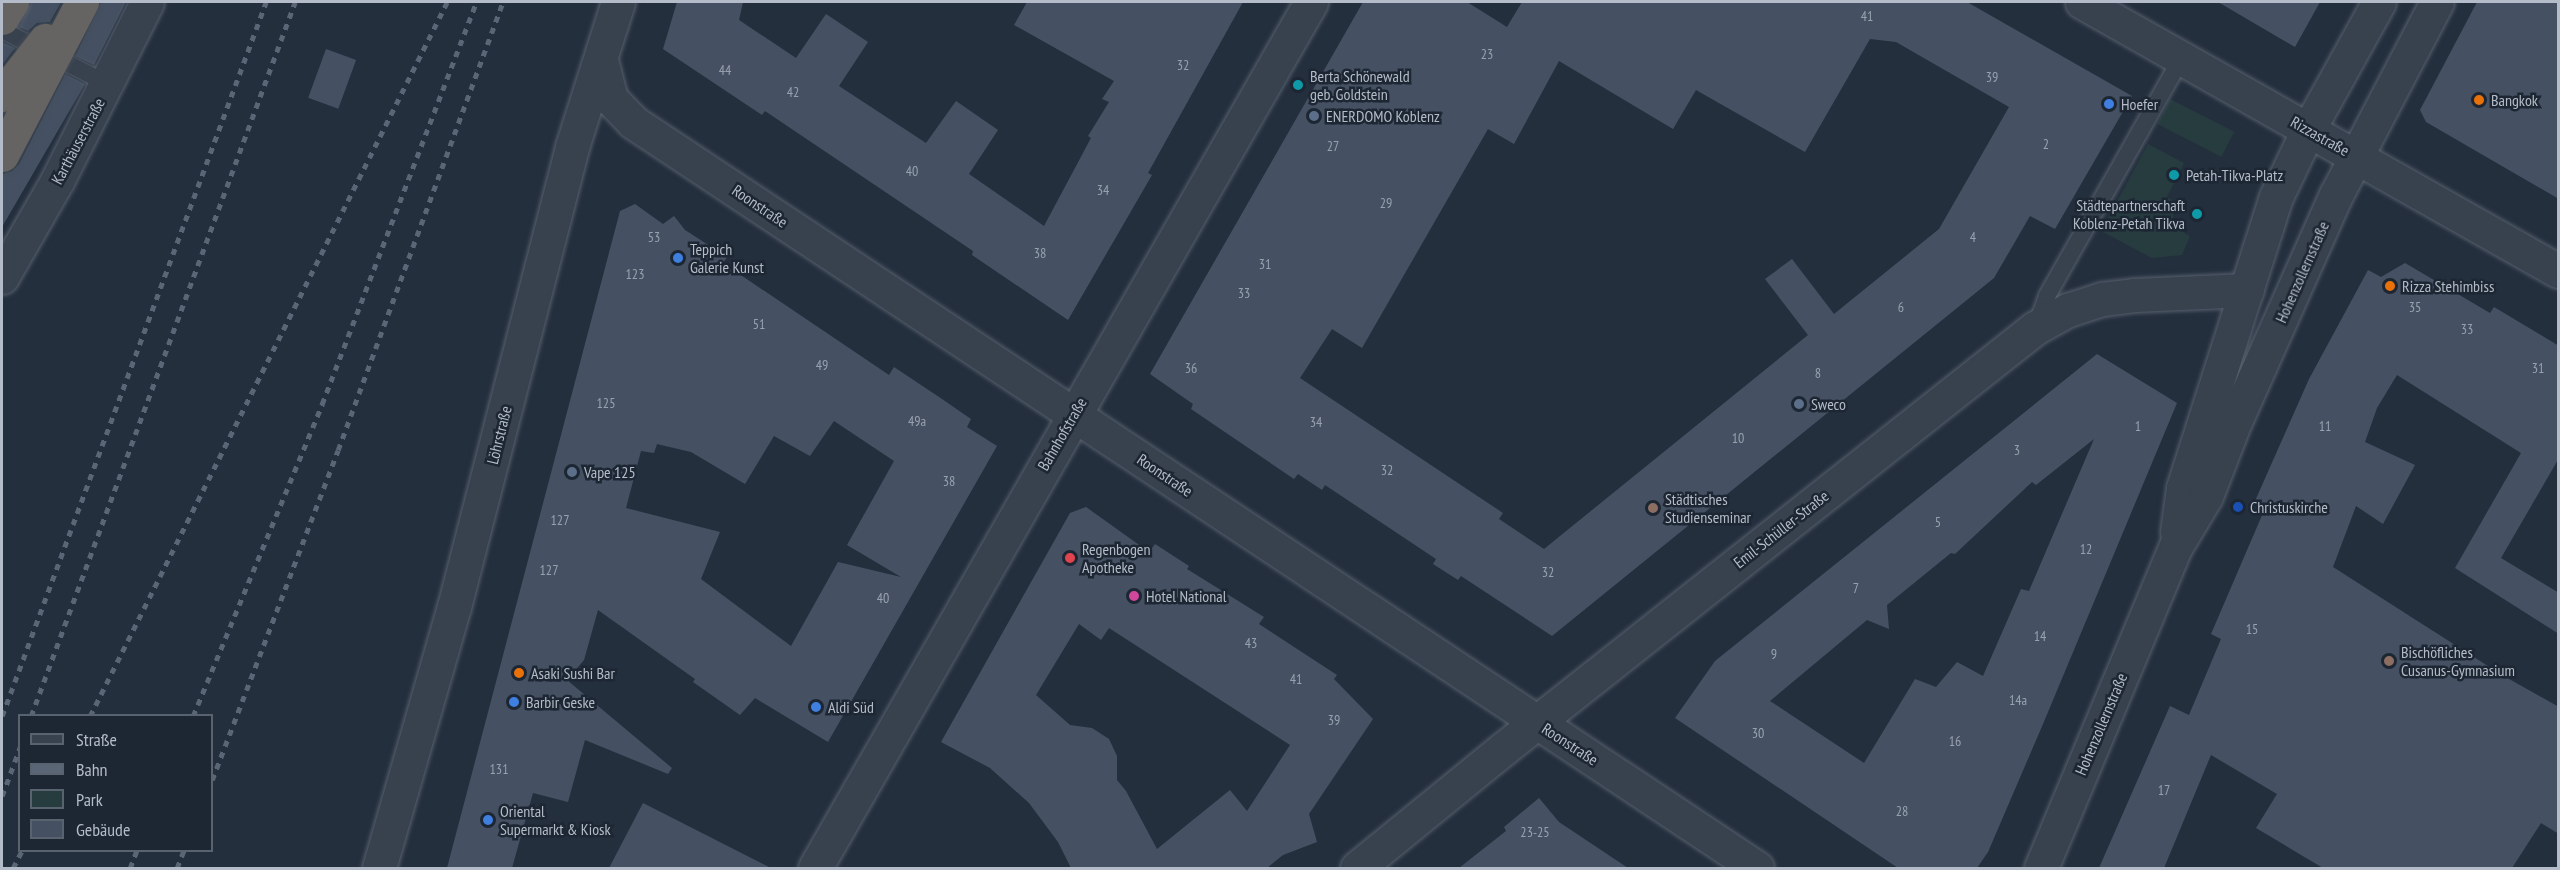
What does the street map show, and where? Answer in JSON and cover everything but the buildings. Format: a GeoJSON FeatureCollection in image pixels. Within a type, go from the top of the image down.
{"type":"FeatureCollection","features":[{"type":"Feature","properties":{"kind":"highway"},"geometry":{"type":"LineString","coordinates":[[2,18],[12,2]]}},
{"type":"Feature","properties":{"kind":"highway"},"geometry":{"type":"LineString","coordinates":[[2,95],[75,2]]}},
{"type":"Feature","properties":{"kind":"highway"},"geometry":{"type":"LineString","coordinates":[[2,155],[82,2]]}},
{"type":"Feature","properties":{"kind":"street","name":"Karthäuserstraße"},"geometry":{"type":"LineString","coordinates":[[2,277],[108,84],[147,2]]}},
{"type":"Feature","properties":{"kind":"street","name":"Löhrstraße"},"geometry":{"type":"LineString","coordinates":[[379,868],[454,607],[572,147],[618,2]]}},
{"type":"Feature","properties":{"kind":"street","name":"Bahnhofstraße"},"geometry":{"type":"LineString","coordinates":[[815,868],[1311,2]]}},
{"type":"Feature","properties":{"kind":"street","name":"Rizzastraße"},"geometry":{"type":"LineString","coordinates":[[2082,2],[2559,271]]}},
{"type":"Feature","properties":{"kind":"street","name":"Hohenzollernstraße"},"geometry":{"type":"LineString","coordinates":[[2176,546],[2183,488],[2276,197],[2308,130],[2379,2]]}},
{"type":"Feature","properties":{"kind":"street","name":"Hohenzollernstraße"},"geometry":{"type":"LineString","coordinates":[[2041,868],[2176,546],[2206,496],[2257,373],[2336,195],[2437,2]]}},
{"type":"Feature","properties":{"kind":"street","name":"Roonstraße"},"geometry":{"type":"LineString","coordinates":[[601,60],[611,99],[616,107],[633,122],[1757,868]]}},
{"type":"Feature","properties":{"kind":"street","name":"Emil-Schüller-Straße"},"geometry":{"type":"LineString","coordinates":[[1357,868],[2035,328],[2068,310],[2102,299],[2134,295],[2247,290]]}},
{"type":"Feature","properties":{"kind":"lane"},"geometry":{"type":"LineString","coordinates":[[2,30],[108,84]]}},
{"type":"Feature","properties":{"kind":"lane"},"geometry":{"type":"LineString","coordinates":[[2035,328],[2047,296],[2181,59]]}},
{"type":"Feature","properties":{"kind":"green space"},"geometry":{"type":"Polygon","coordinates":[[[2170,99],[2234,132],[2221,157],[2157,124],[2170,99]]]}},
{"type":"Feature","properties":{"kind":"green space"},"geometry":{"type":"Polygon","coordinates":[[[2148,144],[2184,163],[2167,197],[2177,203],[2173,213],[2174,223],[2190,236],[2182,255],[2152,258],[2101,231],[2148,144]]]}},
{"type":"Feature","properties":{"kind":"railway"},"geometry":{"type":"LineString","coordinates":[[2,716],[266,2]]}},
{"type":"Feature","properties":{"kind":"railway"},"geometry":{"type":"LineString","coordinates":[[32,714],[295,2]]}},
{"type":"Feature","properties":{"kind":"railway"},"geometry":{"type":"LineString","coordinates":[[91,714],[447,2]]}},
{"type":"Feature","properties":{"kind":"railway"},"geometry":{"type":"LineString","coordinates":[[194,714],[322,404],[476,2]]}},
{"type":"Feature","properties":{"kind":"railway"},"geometry":{"type":"LineString","coordinates":[[213,777],[338,450],[503,2]]}},
{"type":"Feature","properties":{"kind":"railway"},"geometry":{"type":"LineString","coordinates":[[2,796],[18,752]]}},
{"type":"Feature","properties":{"kind":"railway"},"geometry":{"type":"LineString","coordinates":[[13,868],[21,852]]}},
{"type":"Feature","properties":{"kind":"railway"},"geometry":{"type":"LineString","coordinates":[[130,868],[136,852]]}},
{"type":"Feature","properties":{"kind":"railway"},"geometry":{"type":"LineString","coordinates":[[177,868],[183,852]]}},
{"type":"Feature","properties":{"kind":"place","name":"Berta Schönewald geb. Goldstein"},"geometry":{"type":"Point","coordinates":[1298,85]}},
{"type":"Feature","properties":{"kind":"place","name":"Bangkok"},"geometry":{"type":"Point","coordinates":[2479,100]}},
{"type":"Feature","properties":{"kind":"place","name":"Hoefer"},"geometry":{"type":"Point","coordinates":[2109,104]}},
{"type":"Feature","properties":{"kind":"place","name":"ENERDOMO Koblenz"},"geometry":{"type":"Point","coordinates":[1314,116]}},
{"type":"Feature","properties":{"kind":"place","name":"Petah-Tikva-Platz"},"geometry":{"type":"Point","coordinates":[2174,175]}},
{"type":"Feature","properties":{"kind":"place","name":"Städtepartnerschaft Koblenz-Petah Tikva"},"geometry":{"type":"Point","coordinates":[2197,214]}},
{"type":"Feature","properties":{"kind":"place","name":"Teppich Galerie Kunst"},"geometry":{"type":"Point","coordinates":[678,258]}},
{"type":"Feature","properties":{"kind":"place","name":"Rizza Stehimbiss"},"geometry":{"type":"Point","coordinates":[2390,286]}},
{"type":"Feature","properties":{"kind":"place","name":"Sweco"},"geometry":{"type":"Point","coordinates":[1799,404]}},
{"type":"Feature","properties":{"kind":"place","name":"Vape 125"},"geometry":{"type":"Point","coordinates":[572,472]}},
{"type":"Feature","properties":{"kind":"place","name":"Christuskirche"},"geometry":{"type":"Point","coordinates":[2238,507]}},
{"type":"Feature","properties":{"kind":"place","name":"Städtisches Studienseminar"},"geometry":{"type":"Point","coordinates":[1653,508]}},
{"type":"Feature","properties":{"kind":"place","name":"Regenbogen Apotheke"},"geometry":{"type":"Point","coordinates":[1070,558]}},
{"type":"Feature","properties":{"kind":"place","name":"Hotel National"},"geometry":{"type":"Point","coordinates":[1134,596]}},
{"type":"Feature","properties":{"kind":"place","name":"Bischöfliches Cusanus-Gymnasium"},"geometry":{"type":"Point","coordinates":[2389,661]}},
{"type":"Feature","properties":{"kind":"place","name":"Asaki Sushi Bar"},"geometry":{"type":"Point","coordinates":[519,673]}},
{"type":"Feature","properties":{"kind":"place","name":"Barbir Geske"},"geometry":{"type":"Point","coordinates":[514,702]}},
{"type":"Feature","properties":{"kind":"place","name":"Aldi Süd"},"geometry":{"type":"Point","coordinates":[816,707]}},
{"type":"Feature","properties":{"kind":"place","name":"Oriental Supermarkt & Kiosk"},"geometry":{"type":"Point","coordinates":[488,820]}}]}
